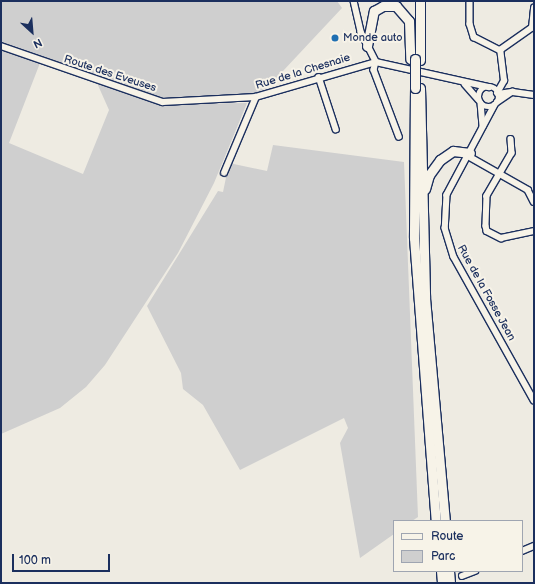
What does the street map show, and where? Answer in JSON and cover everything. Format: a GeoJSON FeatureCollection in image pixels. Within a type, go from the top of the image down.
{"type":"FeatureCollection","features":[{"type":"Feature","properties":{"kind":"main road"},"geometry":{"type":"LineString","coordinates":[[414,1],[415,88],[422,230],[445,520]]}},
{"type":"Feature","properties":{"kind":"main road"},"geometry":{"type":"LineString","coordinates":[[415,59],[420,1]]}},
{"type":"Feature","properties":{"kind":"main road"},"geometry":{"type":"LineString","coordinates":[[366,46],[374,11],[383,6],[394,4],[409,21],[415,59]]}},
{"type":"Feature","properties":{"kind":"main road"},"geometry":{"type":"LineString","coordinates":[[415,88],[413,102],[417,305],[436,520]]}},
{"type":"Feature","properties":{"kind":"main road"},"geometry":{"type":"LineString","coordinates":[[422,230],[429,175],[440,160],[453,151],[469,154]]}},
{"type":"Feature","properties":{"kind":"main road"},"geometry":{"type":"LineString","coordinates":[[441,572],[442,583]]}},
{"type":"Feature","properties":{"kind":"main road"},"geometry":{"type":"LineString","coordinates":[[449,572],[450,583]]}},
{"type":"Feature","properties":{"kind":"street"},"geometry":{"type":"LineString","coordinates":[[354,1],[366,46],[376,62],[495,91]]}},
{"type":"Feature","properties":{"kind":"street"},"geometry":{"type":"LineString","coordinates":[[470,1],[470,24],[474,37],[500,50]]}},
{"type":"Feature","properties":{"kind":"street"},"geometry":{"type":"LineString","coordinates":[[500,50],[533,28],[534,8]]}},
{"type":"Feature","properties":{"kind":"street","name":"Route des Eveuses"},"geometry":{"type":"LineString","coordinates":[[1,46],[50,65],[163,102]]}},
{"type":"Feature","properties":{"kind":"street"},"geometry":{"type":"LineString","coordinates":[[500,50],[504,82],[513,92]]}},
{"type":"Feature","properties":{"kind":"street"},"geometry":{"type":"LineString","coordinates":[[376,62],[374,70],[399,136]]}},
{"type":"Feature","properties":{"kind":"street","name":"Rue de la Chesnaie"},"geometry":{"type":"LineString","coordinates":[[163,102],[256,97],[319,77],[376,62]]}},
{"type":"Feature","properties":{"kind":"street"},"geometry":{"type":"LineString","coordinates":[[496,103],[495,91],[502,72]]}},
{"type":"Feature","properties":{"kind":"street"},"geometry":{"type":"LineString","coordinates":[[319,77],[336,129]]}},
{"type":"Feature","properties":{"kind":"street"},"geometry":{"type":"LineString","coordinates":[[495,91],[504,82]]}},
{"type":"Feature","properties":{"kind":"street"},"geometry":{"type":"LineString","coordinates":[[465,84],[480,102],[496,103],[513,92]]}},
{"type":"Feature","properties":{"kind":"street"},"geometry":{"type":"LineString","coordinates":[[483,127],[480,92],[513,92],[534,96]]}},
{"type":"Feature","properties":{"kind":"street"},"geometry":{"type":"LineString","coordinates":[[224,173],[256,97]]}},
{"type":"Feature","properties":{"kind":"street","name":"Rue de la Fosse Jean"},"geometry":{"type":"LineString","coordinates":[[496,103],[447,195],[444,219],[447,240],[534,400]]}},
{"type":"Feature","properties":{"kind":"street"},"geometry":{"type":"LineString","coordinates":[[511,139],[512,153],[487,196],[487,231],[511,238],[534,231]]}},
{"type":"Feature","properties":{"kind":"street"},"geometry":{"type":"LineString","coordinates":[[469,154],[528,190],[534,202]]}},
{"type":"Feature","properties":{"kind":"street"},"geometry":{"type":"LineString","coordinates":[[523,551],[534,546]]}},
{"type":"Feature","properties":{"kind":"street"},"geometry":{"type":"LineString","coordinates":[[462,576],[472,572]]}},
{"type":"Feature","properties":{"kind":"green space"},"geometry":{"type":"Polygon","coordinates":[[[1,1],[337,1],[342,8],[268,87],[256,93],[162,104],[247,103],[214,183],[178,253],[105,365],[86,387],[60,408],[1,434],[1,1]],[[40,63],[9,143],[83,174],[109,110],[97,83],[40,63]]]}},
{"type":"Feature","properties":{"kind":"green space"},"geometry":{"type":"Polygon","coordinates":[[[273,145],[404,162],[418,517],[414,520],[393,520],[393,535],[360,558],[340,443],[348,428],[344,418],[240,470],[203,405],[183,389],[181,373],[147,306],[218,191],[223,192],[229,163],[267,171],[273,145]]]}},
{"type":"Feature","properties":{"kind":"place","name":"Monde auto"},"geometry":{"type":"Point","coordinates":[335,38]}}]}
